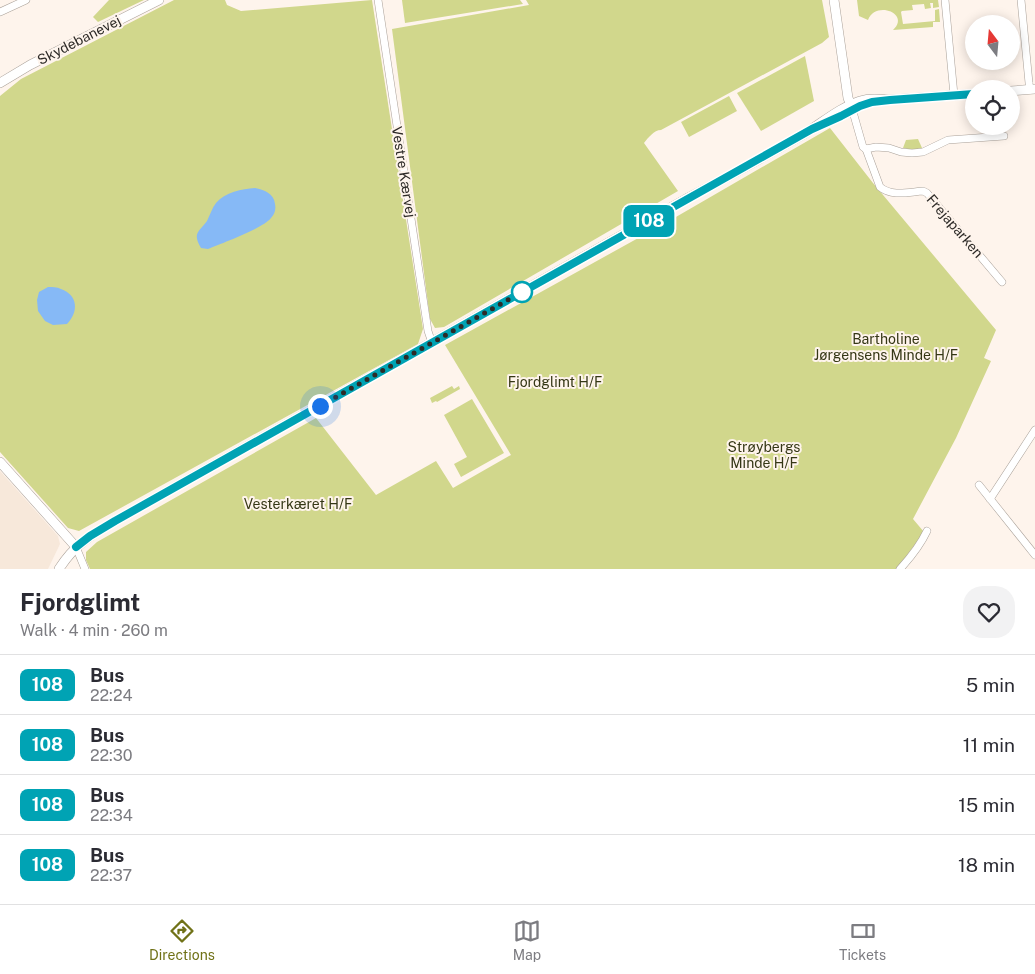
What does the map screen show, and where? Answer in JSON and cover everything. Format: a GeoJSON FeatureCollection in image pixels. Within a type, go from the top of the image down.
{"type":"FeatureCollection","features":[{"type":"Feature","properties":{"kind":"street"},"geometry":{"type":"LineString","coordinates":[[6,0],[9,8]]}},
{"type":"Feature","properties":{"kind":"street"},"geometry":{"type":"LineString","coordinates":[[0,12],[26,0]]}},
{"type":"Feature","properties":{"kind":"street","name":"Skydebanevej"},"geometry":{"type":"LineString","coordinates":[[0,83],[30,65],[159,0]]}},
{"type":"Feature","properties":{"kind":"street","name":"Vestre Kærvej"},"geometry":{"type":"LineString","coordinates":[[378,0],[428,331],[432,343]]}},
{"type":"Feature","properties":{"kind":"street"},"geometry":{"type":"LineString","coordinates":[[834,0],[848,98],[852,107]]}},
{"type":"Feature","properties":{"kind":"street"},"geometry":{"type":"LineString","coordinates":[[945,0],[954,95]]}},
{"type":"Feature","properties":{"kind":"street"},"geometry":{"type":"LineString","coordinates":[[1020,91],[1033,90],[1029,83],[1021,0]]}},
{"type":"Feature","properties":{"kind":"street"},"geometry":{"type":"LineString","coordinates":[[59,569],[76,547],[115,521],[812,129],[841,116],[852,107],[890,100],[965,94]]}},
{"type":"Feature","properties":{"kind":"street","name":"Frejaparken"},"geometry":{"type":"LineString","coordinates":[[852,107],[863,146],[866,149],[880,187],[892,193],[923,191],[928,193],[1002,282]]}},
{"type":"Feature","properties":{"kind":"street"},"geometry":{"type":"LineString","coordinates":[[866,149],[876,147],[889,148],[901,152],[923,152],[948,140],[1004,136]]}},
{"type":"Feature","properties":{"kind":"street"},"geometry":{"type":"LineString","coordinates":[[990,499],[1035,430]]}},
{"type":"Feature","properties":{"kind":"street"},"geometry":{"type":"LineString","coordinates":[[0,462],[76,547],[85,569]]}},
{"type":"Feature","properties":{"kind":"street"},"geometry":{"type":"LineString","coordinates":[[980,485],[1035,555]]}},
{"type":"Feature","properties":{"kind":"street"},"geometry":{"type":"LineString","coordinates":[[900,569],[914,554],[928,531]]}},
{"type":"Feature","properties":{"kind":"shaded area"},"geometry":{"type":"Polygon","coordinates":[[[0,471],[58,536],[60,544],[48,569],[0,569],[0,471]]]}},
{"type":"Feature","properties":{"kind":"green space"},"geometry":{"type":"Polygon","coordinates":[[[109,0],[144,0],[98,22],[93,17],[109,0]]]}},
{"type":"Feature","properties":{"kind":"green space"},"geometry":{"type":"Polygon","coordinates":[[[174,0],[225,0],[227,5],[241,11],[372,0],[423,329],[418,344],[79,531],[68,528],[0,452],[0,96],[21,79],[174,0]]]}},
{"type":"Feature","properties":{"kind":"green space"},"geometry":{"type":"Polygon","coordinates":[[[402,0],[520,0],[523,4],[405,23],[402,0]]]}},
{"type":"Feature","properties":{"kind":"green space"},"geometry":{"type":"Polygon","coordinates":[[[526,0],[822,0],[829,37],[822,43],[656,131],[649,137],[644,143],[678,191],[444,327],[435,328],[430,319],[392,29],[529,5],[526,0]]]}},
{"type":"Feature","properties":{"kind":"green space"},"geometry":{"type":"Polygon","coordinates":[[[857,0],[938,0],[939,7],[933,8],[933,3],[930,3],[931,8],[925,9],[924,4],[912,5],[913,10],[901,12],[903,24],[935,21],[935,10],[939,9],[940,22],[933,22],[933,27],[893,30],[898,18],[895,14],[884,10],[877,11],[868,20],[859,16],[857,0]]]}},
{"type":"Feature","properties":{"kind":"green space"},"geometry":{"type":"Polygon","coordinates":[[[805,56],[814,101],[761,131],[737,93],[805,56]]]}},
{"type":"Feature","properties":{"kind":"green space"},"geometry":{"type":"Polygon","coordinates":[[[729,96],[737,111],[689,137],[681,122],[729,96]]]}},
{"type":"Feature","properties":{"kind":"green space"},"geometry":{"type":"Polygon","coordinates":[[[830,128],[873,183],[996,330],[984,358],[991,361],[956,438],[913,519],[924,532],[897,569],[90,569],[86,560],[86,552],[97,542],[316,418],[376,495],[436,461],[453,488],[511,455],[445,345],[669,221],[830,128]]]}},
{"type":"Feature","properties":{"kind":"green space"},"geometry":{"type":"Polygon","coordinates":[[[918,139],[922,148],[913,150],[903,148],[906,140],[918,139]]]}},
{"type":"Feature","properties":{"kind":"green space"},"geometry":{"type":"Polygon","coordinates":[[[452,386],[454,389],[459,386],[460,389],[432,403],[430,398],[452,386]]]}},
{"type":"Feature","properties":{"kind":"green space"},"geometry":{"type":"Polygon","coordinates":[[[472,399],[504,453],[461,477],[454,464],[467,457],[444,415],[472,399]]]}},
{"type":"Feature","properties":{"kind":"water"},"geometry":{"type":"Polygon","coordinates":[[[255,188],[265,191],[273,197],[275,210],[271,218],[259,227],[241,235],[208,249],[201,248],[197,239],[198,233],[207,221],[216,203],[224,196],[239,190],[255,188]]]}},
{"type":"Feature","properties":{"kind":"water"},"geometry":{"type":"Polygon","coordinates":[[[48,287],[58,288],[67,292],[74,300],[74,314],[67,324],[53,325],[45,321],[38,311],[37,300],[39,292],[48,287]]]}},
{"type":"Feature","properties":{"kind":"bus line","name":"108"},"geometry":{"type":"LineString","coordinates":[[76,547],[115,521],[812,129],[872,102],[965,95]]}},
{"type":"Feature","properties":{"kind":"route"},"geometry":{"type":"LineString","coordinates":[[320,406],[522,292]]}},
{"type":"Feature","properties":{"kind":"park label","name":"Bartholine Jørgensens Minde H/F"},"geometry":{"type":"Point","coordinates":[886,348]}},
{"type":"Feature","properties":{"kind":"park label","name":"Fjordglimt H/F"},"geometry":{"type":"Point","coordinates":[555,382]}},
{"type":"Feature","properties":{"kind":"park label","name":"Strøybergs Minde H/F"},"geometry":{"type":"Point","coordinates":[764,456]}},
{"type":"Feature","properties":{"kind":"park label","name":"Vesterkæret H/F"},"geometry":{"type":"Point","coordinates":[298,504]}}]}
